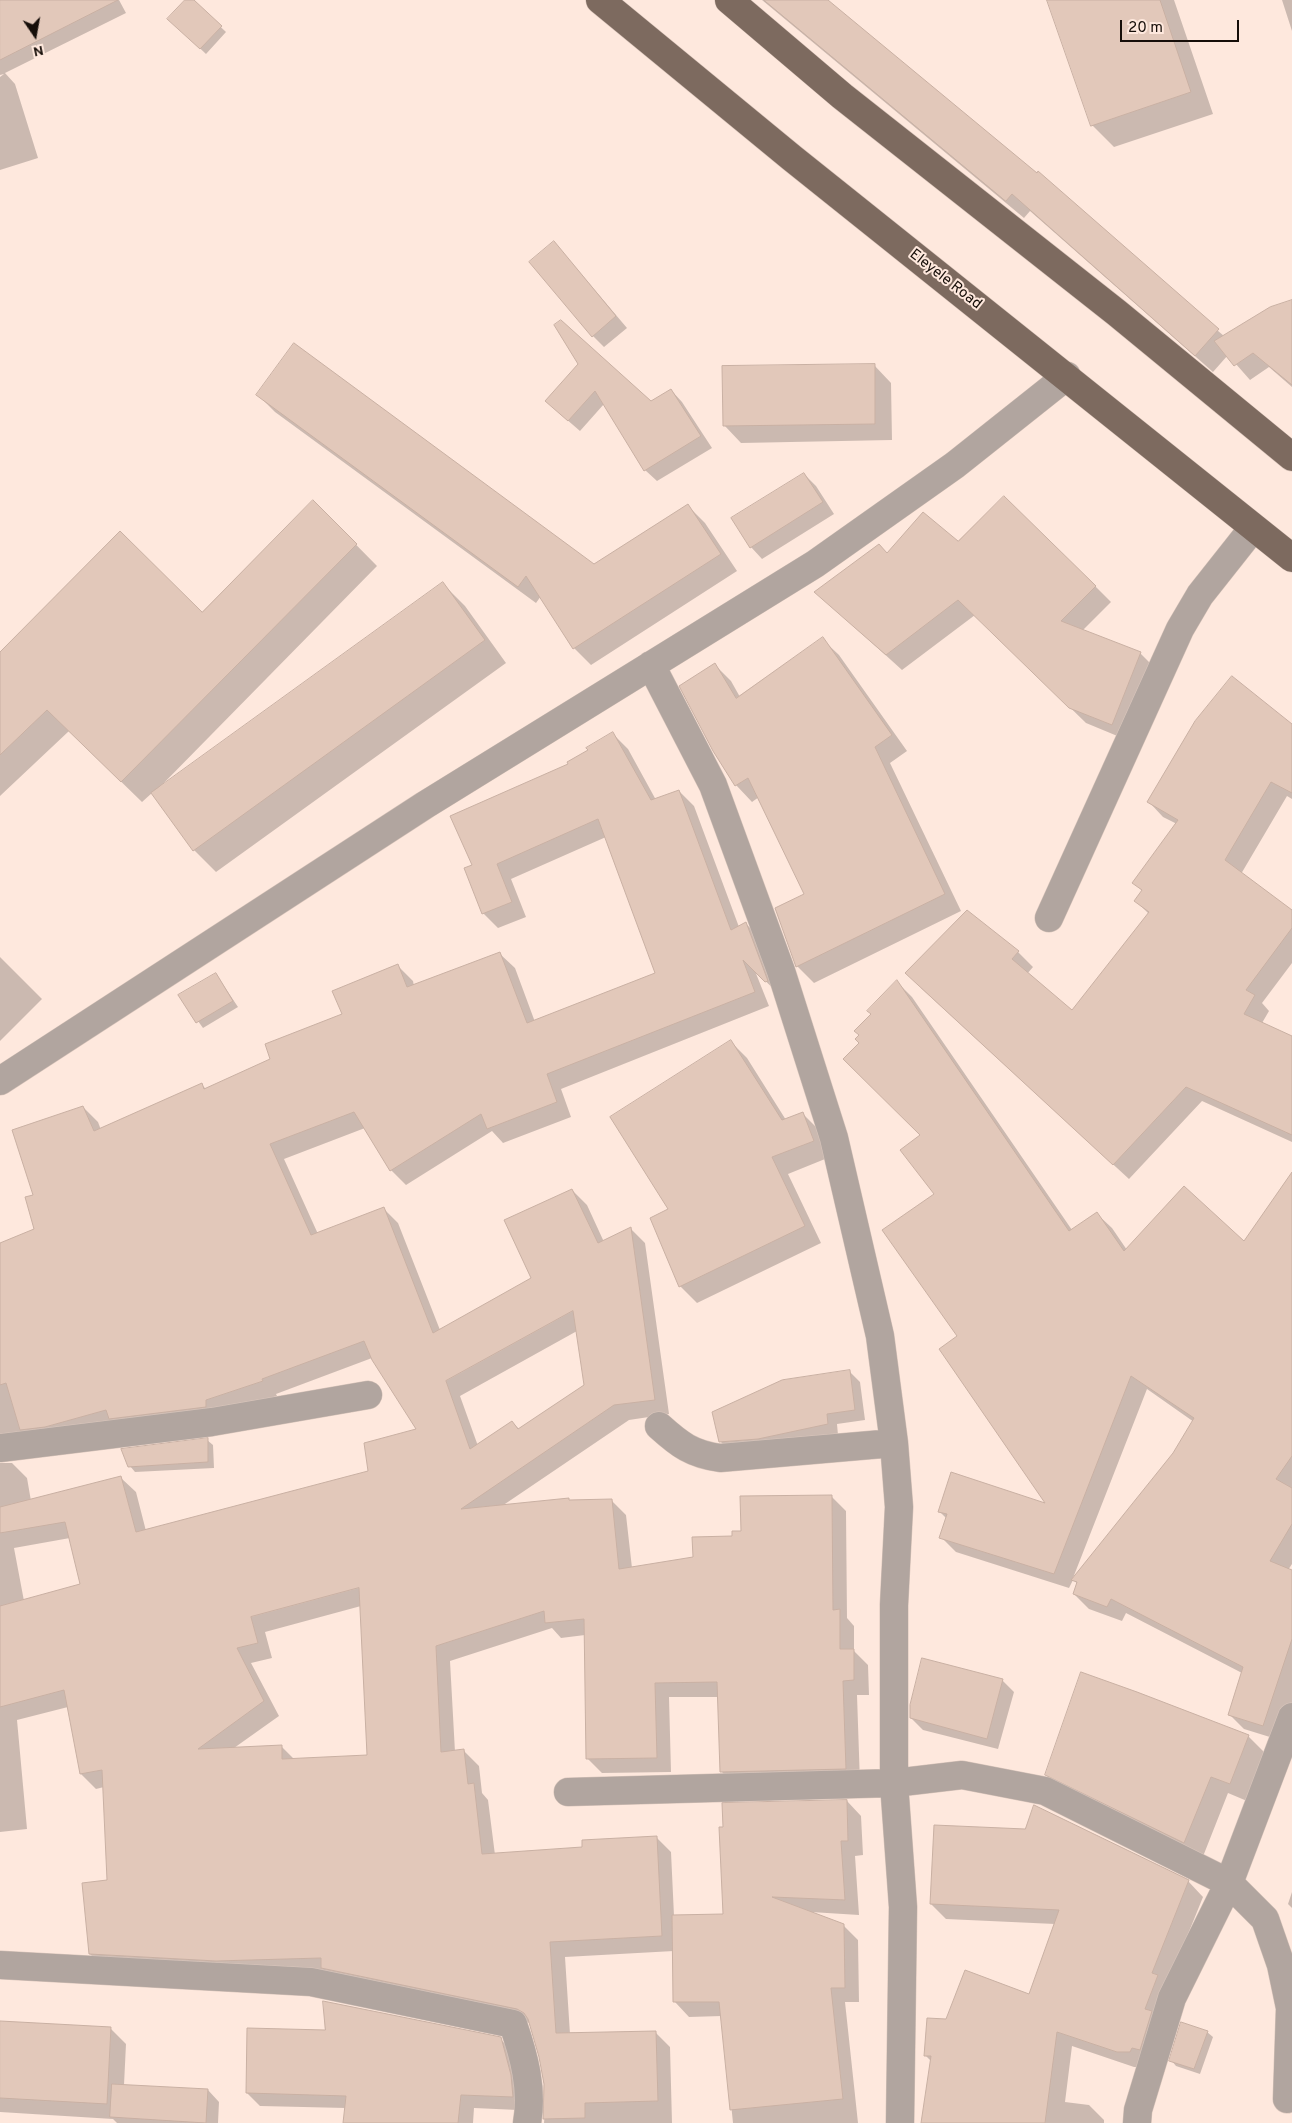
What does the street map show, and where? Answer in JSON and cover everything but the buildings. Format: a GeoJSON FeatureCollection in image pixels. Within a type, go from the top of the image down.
{"type":"FeatureCollection","features":[{"type":"Feature","properties":{"kind":"main road","name":"Eleyele Road"},"geometry":{"type":"LineString","coordinates":[[600,0],[792,158],[1067,376],[1292,558]]}},
{"type":"Feature","properties":{"kind":"main road"},"geometry":{"type":"LineString","coordinates":[[728,0],[842,96],[1116,313],[1292,457]]}},
{"type":"Feature","properties":{"kind":"street"},"geometry":{"type":"LineString","coordinates":[[0,1081],[426,805],[815,564],[955,465],[1067,376]]}},
{"type":"Feature","properties":{"kind":"street"},"geometry":{"type":"LineString","coordinates":[[1049,918],[1180,629],[1200,595],[1253,528]]}},
{"type":"Feature","properties":{"kind":"street"},"geometry":{"type":"LineString","coordinates":[[651,665],[713,785],[781,970],[832,1129],[880,1336],[894,1443],[899,1507],[894,1605],[894,1783],[903,1907],[900,2123]]}},
{"type":"Feature","properties":{"kind":"street"},"geometry":{"type":"LineString","coordinates":[[0,1448],[212,1422],[368,1395]]}},
{"type":"Feature","properties":{"kind":"street"},"geometry":{"type":"LineString","coordinates":[[660,1426],[687,1450],[702,1456],[720,1458],[894,1443]]}},
{"type":"Feature","properties":{"kind":"street"},"geometry":{"type":"LineString","coordinates":[[1137,2123],[1138,2110],[1172,1998],[1229,1883],[1292,1717]]}},
{"type":"Feature","properties":{"kind":"street"},"geometry":{"type":"LineString","coordinates":[[568,1792],[894,1783],[962,1775],[1045,1791],[1229,1883],[1265,1919],[1281,1965],[1290,2008],[1287,2099]]}},
{"type":"Feature","properties":{"kind":"street"},"geometry":{"type":"LineString","coordinates":[[0,1965],[311,1982],[513,2024],[524,2056],[530,2106],[527,2123]]}}]}
